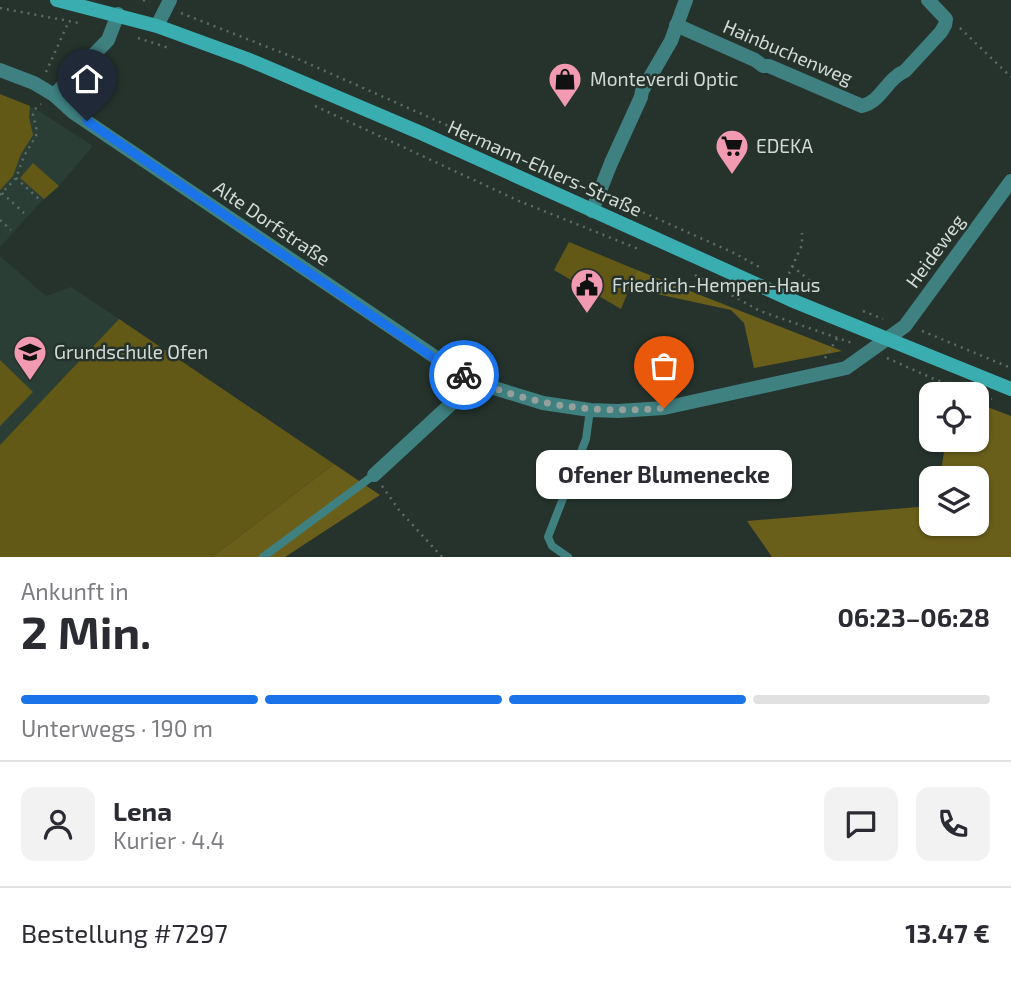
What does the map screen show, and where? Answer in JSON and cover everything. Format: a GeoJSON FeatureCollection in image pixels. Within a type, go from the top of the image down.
{"type":"FeatureCollection","features":[{"type":"Feature","properties":{"kind":"street","name":"Hermann-Ehlers-Straße"},"geometry":{"type":"LineString","coordinates":[[57,0],[157,26],[247,59],[421,133],[887,340],[1011,389]]}},
{"type":"Feature","properties":{"kind":"street"},"geometry":{"type":"LineString","coordinates":[[928,0],[942,13],[946,22]]}},
{"type":"Feature","properties":{"kind":"street"},"geometry":{"type":"LineString","coordinates":[[592,211],[645,84],[650,80],[663,51],[668,47],[682,2]]}},
{"type":"Feature","properties":{"kind":"street"},"geometry":{"type":"LineString","coordinates":[[157,26],[174,6]]}},
{"type":"Feature","properties":{"kind":"street"},"geometry":{"type":"LineString","coordinates":[[54,95],[108,40],[118,14]]}},
{"type":"Feature","properties":{"kind":"street","name":"Hainbuchenweg"},"geometry":{"type":"LineString","coordinates":[[676,25],[763,66],[769,66],[862,106],[872,102],[898,74],[905,71],[941,32],[946,22]]}},
{"type":"Feature","properties":{"kind":"street","name":"Alte Dorfstraße"},"geometry":{"type":"LineString","coordinates":[[0,70],[34,83],[54,95],[75,113],[437,360],[491,387],[543,402],[590,410],[664,408],[846,368],[887,340]]}},
{"type":"Feature","properties":{"kind":"street","name":"Heideweg"},"geometry":{"type":"LineString","coordinates":[[887,340],[905,326],[1011,181]]}},
{"type":"Feature","properties":{"kind":"street"},"geometry":{"type":"LineString","coordinates":[[374,475],[464,393],[471,378]]}},
{"type":"Feature","properties":{"kind":"lane"},"geometry":{"type":"LineString","coordinates":[[568,557],[552,546],[548,537],[586,439],[590,410]]}},
{"type":"Feature","properties":{"kind":"lane"},"geometry":{"type":"LineString","coordinates":[[263,557],[374,475]]}},
{"type":"Feature","properties":{"kind":"path"},"geometry":{"type":"LineString","coordinates":[[144,0],[150,2]]}},
{"type":"Feature","properties":{"kind":"path"},"geometry":{"type":"LineString","coordinates":[[174,6],[599,192],[734,253],[768,272]]}},
{"type":"Feature","properties":{"kind":"path"},"geometry":{"type":"LineString","coordinates":[[0,8],[80,23]]}},
{"type":"Feature","properties":{"kind":"path"},"geometry":{"type":"LineString","coordinates":[[24,214],[1,194],[16,178],[24,156],[36,136],[37,127],[33,117],[35,108],[54,95],[44,77],[69,21]]}},
{"type":"Feature","properties":{"kind":"path"},"geometry":{"type":"LineString","coordinates":[[946,22],[960,27],[1011,77]]}},
{"type":"Feature","properties":{"kind":"path"},"geometry":{"type":"LineString","coordinates":[[137,38],[173,49]]}},
{"type":"Feature","properties":{"kind":"path"},"geometry":{"type":"LineString","coordinates":[[314,106],[519,201],[645,252]]}},
{"type":"Feature","properties":{"kind":"path"},"geometry":{"type":"LineString","coordinates":[[16,178],[40,200]]}},
{"type":"Feature","properties":{"kind":"path"},"geometry":{"type":"LineString","coordinates":[[0,220],[10,230]]}},
{"type":"Feature","properties":{"kind":"path"},"geometry":{"type":"LineString","coordinates":[[786,280],[802,245],[803,233]]}},
{"type":"Feature","properties":{"kind":"path"},"geometry":{"type":"LineString","coordinates":[[792,266],[814,284],[816,292]]}},
{"type":"Feature","properties":{"kind":"path"},"geometry":{"type":"LineString","coordinates":[[686,270],[760,311],[787,322],[826,332],[934,379],[998,401]]}},
{"type":"Feature","properties":{"kind":"path"},"geometry":{"type":"LineString","coordinates":[[777,276],[796,284]]}},
{"type":"Feature","properties":{"kind":"path"},"geometry":{"type":"LineString","coordinates":[[806,288],[824,296]]}},
{"type":"Feature","properties":{"kind":"path"},"geometry":{"type":"LineString","coordinates":[[859,310],[883,319]]}},
{"type":"Feature","properties":{"kind":"path"},"geometry":{"type":"LineString","coordinates":[[922,331],[1011,368]]}},
{"type":"Feature","properties":{"kind":"path"},"geometry":{"type":"LineString","coordinates":[[374,475],[399,510],[442,557]]}},
{"type":"Feature","properties":{"kind":"shaded area"},"geometry":{"type":"Polygon","coordinates":[[[0,94],[39,111],[93,146],[0,247],[0,94]]]}},
{"type":"Feature","properties":{"kind":"shaded area"},"geometry":{"type":"Polygon","coordinates":[[[0,94],[30,106],[29,117],[33,135],[21,154],[13,176],[0,190],[0,94]]]}},
{"type":"Feature","properties":{"kind":"shaded area"},"geometry":{"type":"Polygon","coordinates":[[[33,163],[59,186],[44,199],[20,178],[33,163]]]}},
{"type":"Feature","properties":{"kind":"shaded area"},"geometry":{"type":"Polygon","coordinates":[[[569,242],[637,270],[621,309],[554,270],[569,242]]]}},
{"type":"Feature","properties":{"kind":"shaded area","name":"Grundschule Ofen"},"geometry":{"type":"Polygon","coordinates":[[[0,256],[46,296],[71,287],[119,319],[0,445],[0,256]]]}},
{"type":"Feature","properties":{"kind":"shaded area"},"geometry":{"type":"Polygon","coordinates":[[[637,270],[842,351],[754,368],[744,323],[731,310],[629,288],[637,270]]]}},
{"type":"Feature","properties":{"kind":"shaded area"},"geometry":{"type":"Polygon","coordinates":[[[119,319],[334,464],[212,557],[0,557],[0,445],[119,319]]]}},
{"type":"Feature","properties":{"kind":"shaded area"},"geometry":{"type":"Polygon","coordinates":[[[0,360],[33,392],[0,426],[0,360]]]}},
{"type":"Feature","properties":{"kind":"shaded area"},"geometry":{"type":"Polygon","coordinates":[[[989,408],[1011,416],[1011,557],[772,557],[747,521],[919,507],[919,536],[989,536],[989,466],[942,466],[944,452],[989,452],[989,408]]]}},
{"type":"Feature","properties":{"kind":"shaded area"},"geometry":{"type":"Polygon","coordinates":[[[334,464],[380,495],[285,557],[212,557],[334,464]]]}},
{"type":"Feature","properties":{"kind":"way so far"},"geometry":{"type":"LineString","coordinates":[[464,375],[509,393],[567,407],[618,411],[664,408]]}},
{"type":"Feature","properties":{"kind":"place","name":"Monteverdi Optic"},"geometry":{"type":"Point","coordinates":[565,109]}},
{"type":"Feature","properties":{"kind":"place","name":"EDEKA"},"geometry":{"type":"Point","coordinates":[732,176]}},
{"type":"Feature","properties":{"kind":"place","name":"Friedrich-Hempen-Haus"},"geometry":{"type":"Point","coordinates":[587,315]}},
{"type":"Feature","properties":{"kind":"place","name":"Grundschule Ofen"},"geometry":{"type":"Point","coordinates":[30,382]}},
{"type":"Feature","properties":{"kind":"place","name":"Ofener Blumenecke"},"geometry":{"type":"Point","coordinates":[664,408]}},
{"type":"Feature","properties":{"kind":"route"},"geometry":{"type":"LineString","coordinates":[[87,121],[437,360],[464,375]]}}]}
